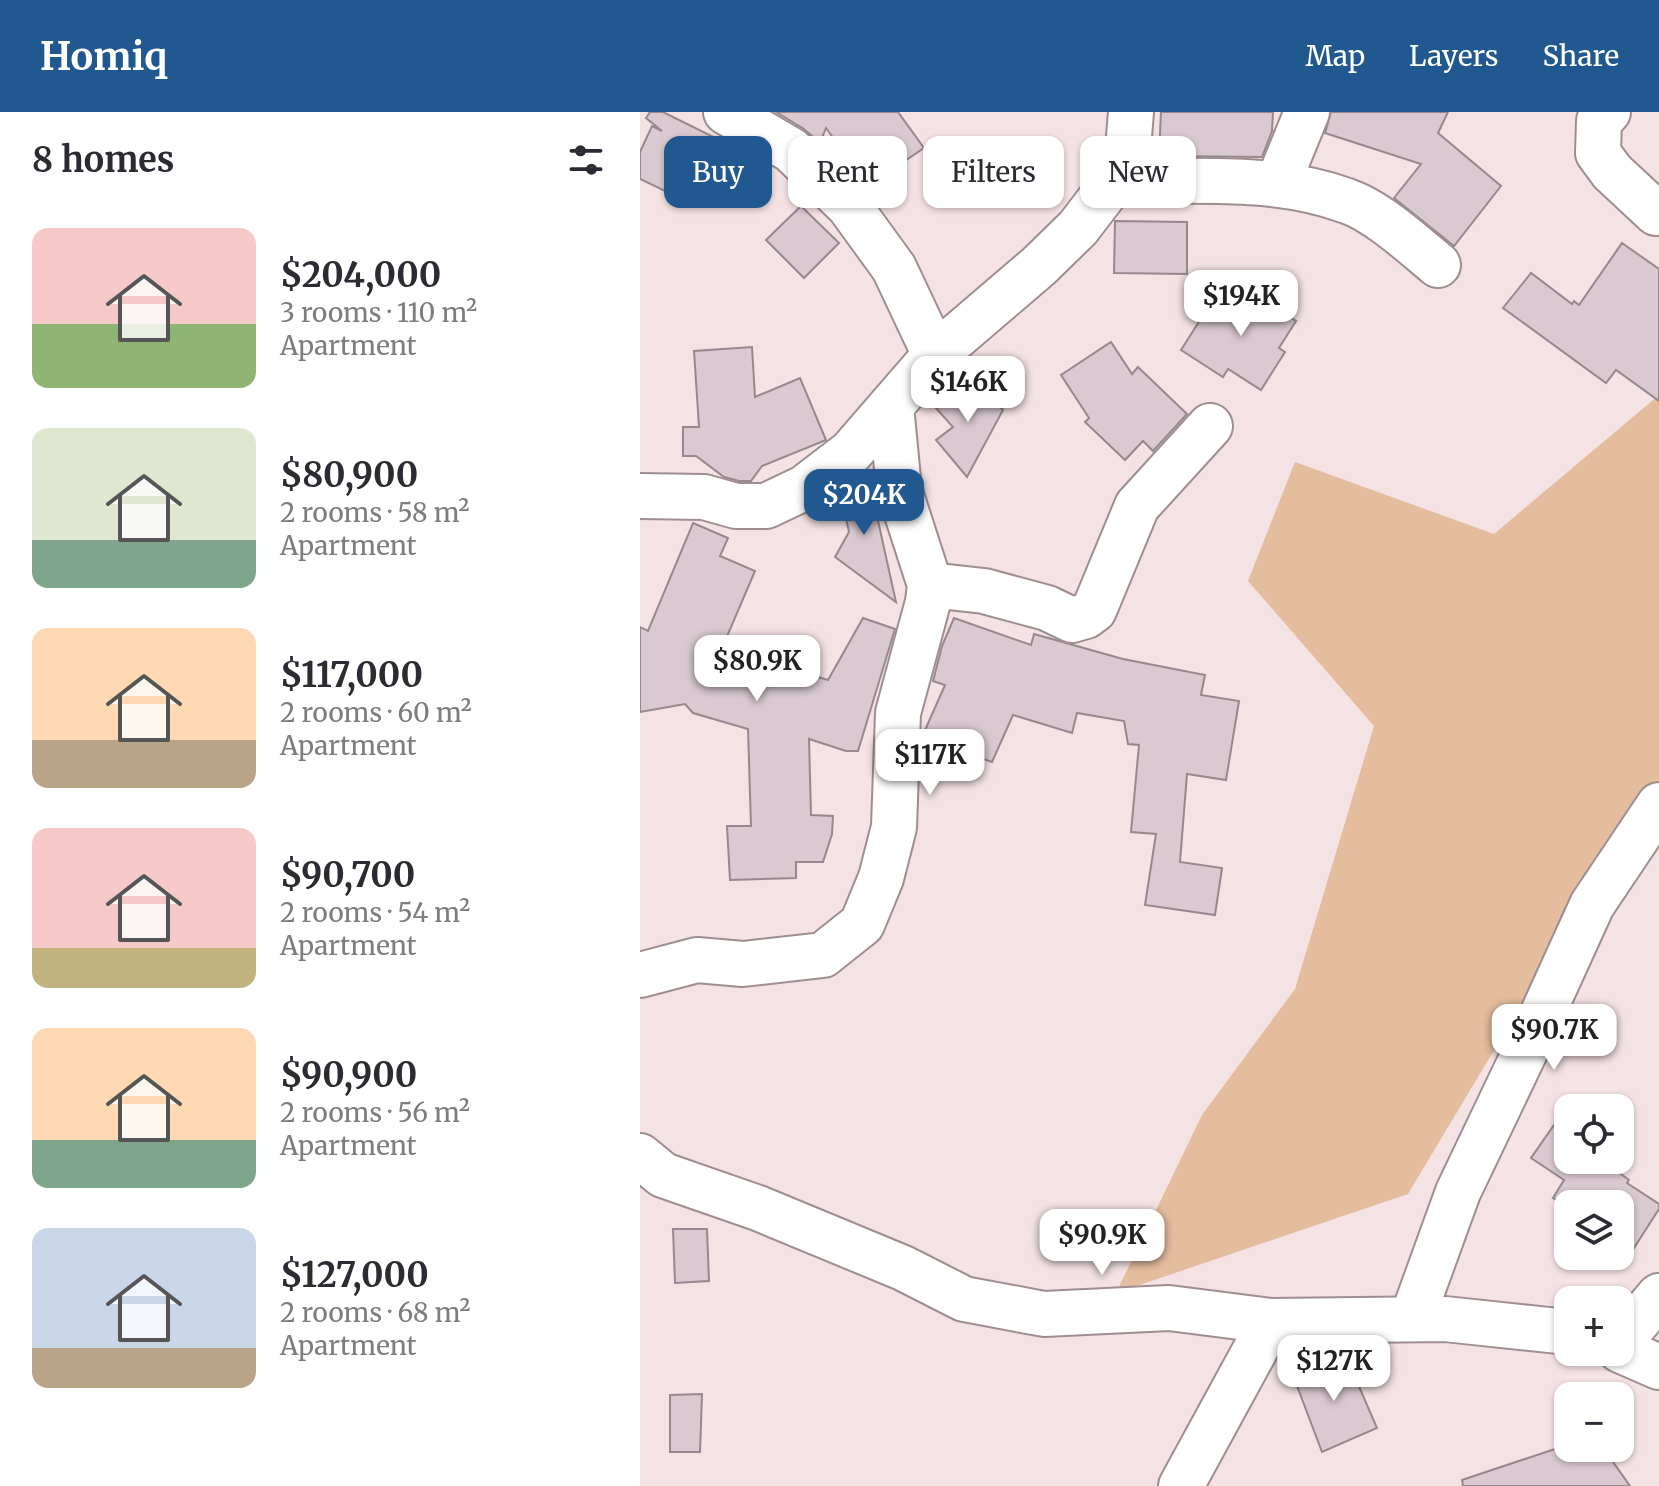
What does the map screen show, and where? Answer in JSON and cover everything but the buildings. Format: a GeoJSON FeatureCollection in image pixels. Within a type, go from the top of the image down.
{"type":"FeatureCollection","features":[{"type":"Feature","properties":{"kind":"street"},"geometry":{"type":"LineString","coordinates":[[726,112],[791,150],[849,206],[894,268],[935,355]]}},
{"type":"Feature","properties":{"kind":"street"},"geometry":{"type":"LineString","coordinates":[[1129,136],[1131,112]]}},
{"type":"Feature","properties":{"kind":"street"},"geometry":{"type":"LineString","coordinates":[[1278,183],[1307,112]]}},
{"type":"Feature","properties":{"kind":"street"},"geometry":{"type":"LineString","coordinates":[[1608,112],[1599,121],[1598,153],[1612,172],[1656,213]]}},
{"type":"Feature","properties":{"kind":"street"},"geometry":{"type":"LineString","coordinates":[[1196,182],[1278,183],[1350,201],[1396,230],[1438,265]]}},
{"type":"Feature","properties":{"kind":"street"},"geometry":{"type":"LineString","coordinates":[[640,496],[704,497],[736,506],[766,506],[804,488],[851,452],[935,355],[1039,266],[1078,228],[1093,208]]}},
{"type":"Feature","properties":{"kind":"street"},"geometry":{"type":"LineString","coordinates":[[640,975],[697,960],[743,964],[823,955],[862,924],[881,878],[894,827],[898,713],[930,585],[899,489],[891,406]]}},
{"type":"Feature","properties":{"kind":"street"},"geometry":{"type":"LineString","coordinates":[[930,585],[984,591],[1047,608],[1072,620],[1086,616],[1094,610],[1137,506],[1210,426]]}},
{"type":"Feature","properties":{"kind":"street"},"geometry":{"type":"LineString","coordinates":[[1412,1319],[1458,1192],[1592,905],[1659,805]]}},
{"type":"Feature","properties":{"kind":"street"},"geometry":{"type":"LineString","coordinates":[[640,1156],[663,1175],[758,1208],[888,1262],[964,1299],[1044,1314],[1169,1308],[1271,1321],[1445,1319],[1554,1331]]}},
{"type":"Feature","properties":{"kind":"street"},"geometry":{"type":"LineString","coordinates":[[1634,1325],[1659,1296]]}},
{"type":"Feature","properties":{"kind":"street"},"geometry":{"type":"LineString","coordinates":[[1181,1486],[1271,1321]]}},
{"type":"Feature","properties":{"kind":"street"},"geometry":{"type":"LineString","coordinates":[[1634,1356],[1659,1367]]}},
{"type":"Feature","properties":{"kind":"shaded area"},"geometry":{"type":"Polygon","coordinates":[[[1659,395],[1659,784],[1554,950],[1408,1194],[1116,1293],[1202,1115],[1295,989],[1374,726],[1248,581],[1295,462],[1494,534],[1659,395]]]}}]}
